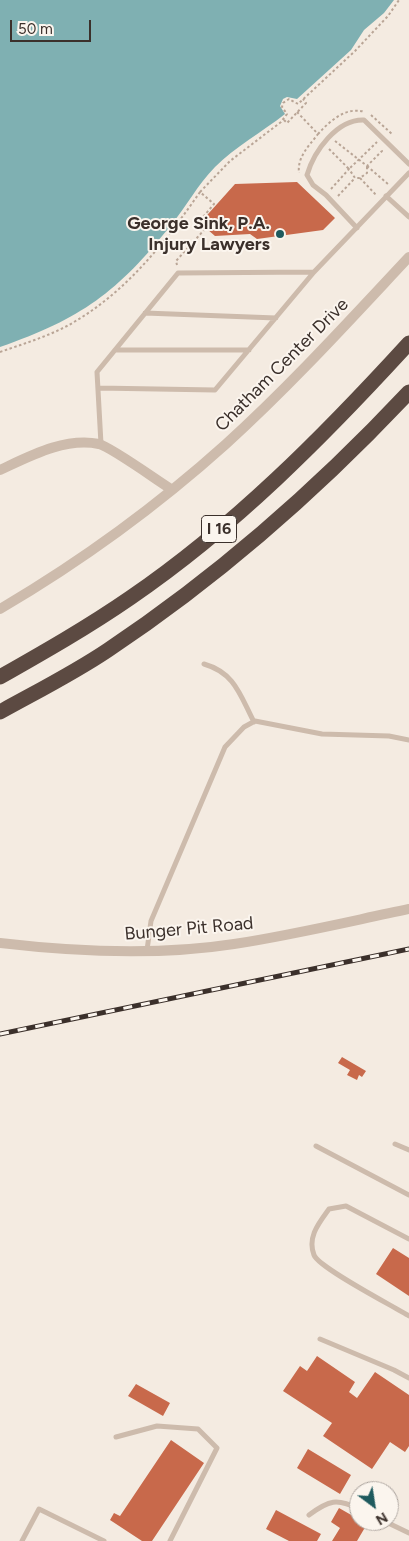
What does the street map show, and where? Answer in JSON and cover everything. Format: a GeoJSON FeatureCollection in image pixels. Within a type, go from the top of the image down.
{"type":"FeatureCollection","features":[{"type":"Feature","properties":{"kind":"highway","name":"I 16"},"geometry":{"type":"LineString","coordinates":[[0,677],[130,598],[231,519],[283,474],[409,343]]}},
{"type":"Feature","properties":{"kind":"highway","name":"I 16"},"geometry":{"type":"LineString","coordinates":[[0,712],[107,651],[220,569],[325,478],[409,392]]}},
{"type":"Feature","properties":{"kind":"street","name":"Chatham Center Drive"},"geometry":{"type":"LineString","coordinates":[[0,609],[54,576],[171,489],[225,444],[275,397],[409,257]]}},
{"type":"Feature","properties":{"kind":"street"},"geometry":{"type":"LineString","coordinates":[[0,470],[44,450],[76,443],[101,444],[171,489]]}},
{"type":"Feature","properties":{"kind":"street","name":"Bunger Pit Road"},"geometry":{"type":"LineString","coordinates":[[0,943],[111,952],[233,944],[409,909]]}},
{"type":"Feature","properties":{"kind":"lane"},"geometry":{"type":"LineString","coordinates":[[357,228],[326,194],[313,185],[307,174],[311,163],[324,144],[338,129],[355,120],[364,120],[409,164]]}},
{"type":"Feature","properties":{"kind":"lane"},"geometry":{"type":"LineString","coordinates":[[98,388],[215,390],[314,272],[409,172]]}},
{"type":"Feature","properties":{"kind":"lane"},"geometry":{"type":"LineString","coordinates":[[386,196],[409,217]]}},
{"type":"Feature","properties":{"kind":"lane"},"geometry":{"type":"LineString","coordinates":[[101,444],[97,372],[178,273],[314,272]]}},
{"type":"Feature","properties":{"kind":"lane"},"geometry":{"type":"LineString","coordinates":[[145,314],[276,318]]}},
{"type":"Feature","properties":{"kind":"lane"},"geometry":{"type":"LineString","coordinates":[[115,350],[249,350]]}},
{"type":"Feature","properties":{"kind":"lane"},"geometry":{"type":"LineString","coordinates":[[204,664],[218,668],[231,678],[254,722]]}},
{"type":"Feature","properties":{"kind":"lane"},"geometry":{"type":"LineString","coordinates":[[147,950],[151,921],[225,747],[244,727],[254,722],[322,734],[389,736],[409,740]]}},
{"type":"Feature","properties":{"kind":"lane"},"geometry":{"type":"LineString","coordinates":[[395,1144],[409,1150]]}},
{"type":"Feature","properties":{"kind":"lane"},"geometry":{"type":"LineString","coordinates":[[316,1146],[409,1195]]}},
{"type":"Feature","properties":{"kind":"lane"},"geometry":{"type":"LineString","coordinates":[[409,1239],[346,1206],[329,1209],[314,1228],[312,1244],[314,1257],[328,1269],[409,1316]]}},
{"type":"Feature","properties":{"kind":"lane"},"geometry":{"type":"LineString","coordinates":[[320,1339],[409,1378]]}},
{"type":"Feature","properties":{"kind":"lane"},"geometry":{"type":"LineString","coordinates":[[116,1437],[157,1426],[198,1430],[217,1448],[170,1541]]}},
{"type":"Feature","properties":{"kind":"lane"},"geometry":{"type":"LineString","coordinates":[[309,1514],[322,1505],[332,1502],[343,1501],[349,1504]]}},
{"type":"Feature","properties":{"kind":"lane"},"geometry":{"type":"LineString","coordinates":[[22,1541],[39,1509],[104,1541]]}},
{"type":"Feature","properties":{"kind":"path"},"geometry":{"type":"LineString","coordinates":[[0,352],[37,340],[67,326],[95,309],[116,293],[168,238],[200,192],[219,171],[283,119],[287,114],[282,107],[283,102],[289,99],[298,104],[355,51],[370,32],[388,16],[399,0]]}},
{"type":"Feature","properties":{"kind":"path"},"geometry":{"type":"LineString","coordinates":[[283,119],[287,123],[306,103],[303,99]]}},
{"type":"Feature","properties":{"kind":"path"},"geometry":{"type":"LineString","coordinates":[[299,178],[298,165],[302,155],[318,134],[334,118],[351,111],[362,111],[376,117],[392,134],[358,159],[326,194]]}},
{"type":"Feature","properties":{"kind":"path"},"geometry":{"type":"LineString","coordinates":[[297,112],[318,134]]}},
{"type":"Feature","properties":{"kind":"path"},"geometry":{"type":"LineString","coordinates":[[323,129],[330,137],[394,189]]}},
{"type":"Feature","properties":{"kind":"path"},"geometry":{"type":"LineString","coordinates":[[333,202],[355,178],[360,178],[366,173],[367,166],[382,151],[383,139],[389,130]]}},
{"type":"Feature","properties":{"kind":"path"},"geometry":{"type":"LineString","coordinates":[[316,138],[349,169],[355,178]]}},
{"type":"Feature","properties":{"kind":"path"},"geometry":{"type":"LineString","coordinates":[[360,178],[382,201]]}},
{"type":"Feature","properties":{"kind":"path"},"geometry":{"type":"LineString","coordinates":[[178,273],[176,261],[205,229],[198,223],[214,204],[200,192]]}},
{"type":"Feature","properties":{"kind":"water"},"geometry":{"type":"Polygon","coordinates":[[[0,0],[394,0],[384,13],[364,30],[351,50],[297,99],[287,97],[283,99],[280,106],[285,114],[240,146],[215,167],[152,248],[115,286],[76,314],[53,326],[0,347],[0,0]]]}},
{"type":"Feature","properties":{"kind":"building"},"geometry":{"type":"Polygon","coordinates":[[[297,182],[335,218],[323,230],[257,239],[250,234],[215,236],[200,223],[235,184],[297,182]]]}},
{"type":"Feature","properties":{"kind":"building"},"geometry":{"type":"Polygon","coordinates":[[[342,1057],[366,1071],[362,1077],[359,1075],[357,1080],[347,1075],[350,1070],[338,1063],[342,1057]]]}},
{"type":"Feature","properties":{"kind":"building"},"geometry":{"type":"Polygon","coordinates":[[[393,1248],[409,1258],[409,1296],[376,1274],[393,1248]]]}},
{"type":"Feature","properties":{"kind":"building"},"geometry":{"type":"Polygon","coordinates":[[[317,1356],[355,1382],[349,1392],[357,1398],[375,1372],[409,1395],[409,1446],[405,1452],[390,1442],[372,1469],[323,1436],[332,1423],[283,1391],[300,1366],[307,1371],[317,1356]]]}},
{"type":"Feature","properties":{"kind":"building"},"geometry":{"type":"Polygon","coordinates":[[[136,1384],[170,1403],[163,1416],[128,1396],[136,1384]]]}},
{"type":"Feature","properties":{"kind":"building"},"geometry":{"type":"Polygon","coordinates":[[[171,1440],[204,1463],[152,1541],[142,1541],[110,1520],[114,1513],[120,1516],[171,1440]]]}},
{"type":"Feature","properties":{"kind":"building"},"geometry":{"type":"Polygon","coordinates":[[[308,1449],[351,1475],[340,1494],[297,1468],[308,1449]]]}},
{"type":"Feature","properties":{"kind":"building"},"geometry":{"type":"Polygon","coordinates":[[[339,1508],[349,1514],[349,1531],[363,1531],[357,1541],[332,1541],[340,1528],[331,1522],[339,1508]]]}},
{"type":"Feature","properties":{"kind":"building"},"geometry":{"type":"Polygon","coordinates":[[[276,1510],[321,1534],[317,1541],[289,1541],[266,1529],[276,1510]]]}},
{"type":"Feature","properties":{"kind":"railway"},"geometry":{"type":"LineString","coordinates":[[0,1034],[409,949]]}},
{"type":"Feature","properties":{"kind":"place","name":"George Sink, P.A. Injury Lawyers"},"geometry":{"type":"Point","coordinates":[280,234]}}]}
